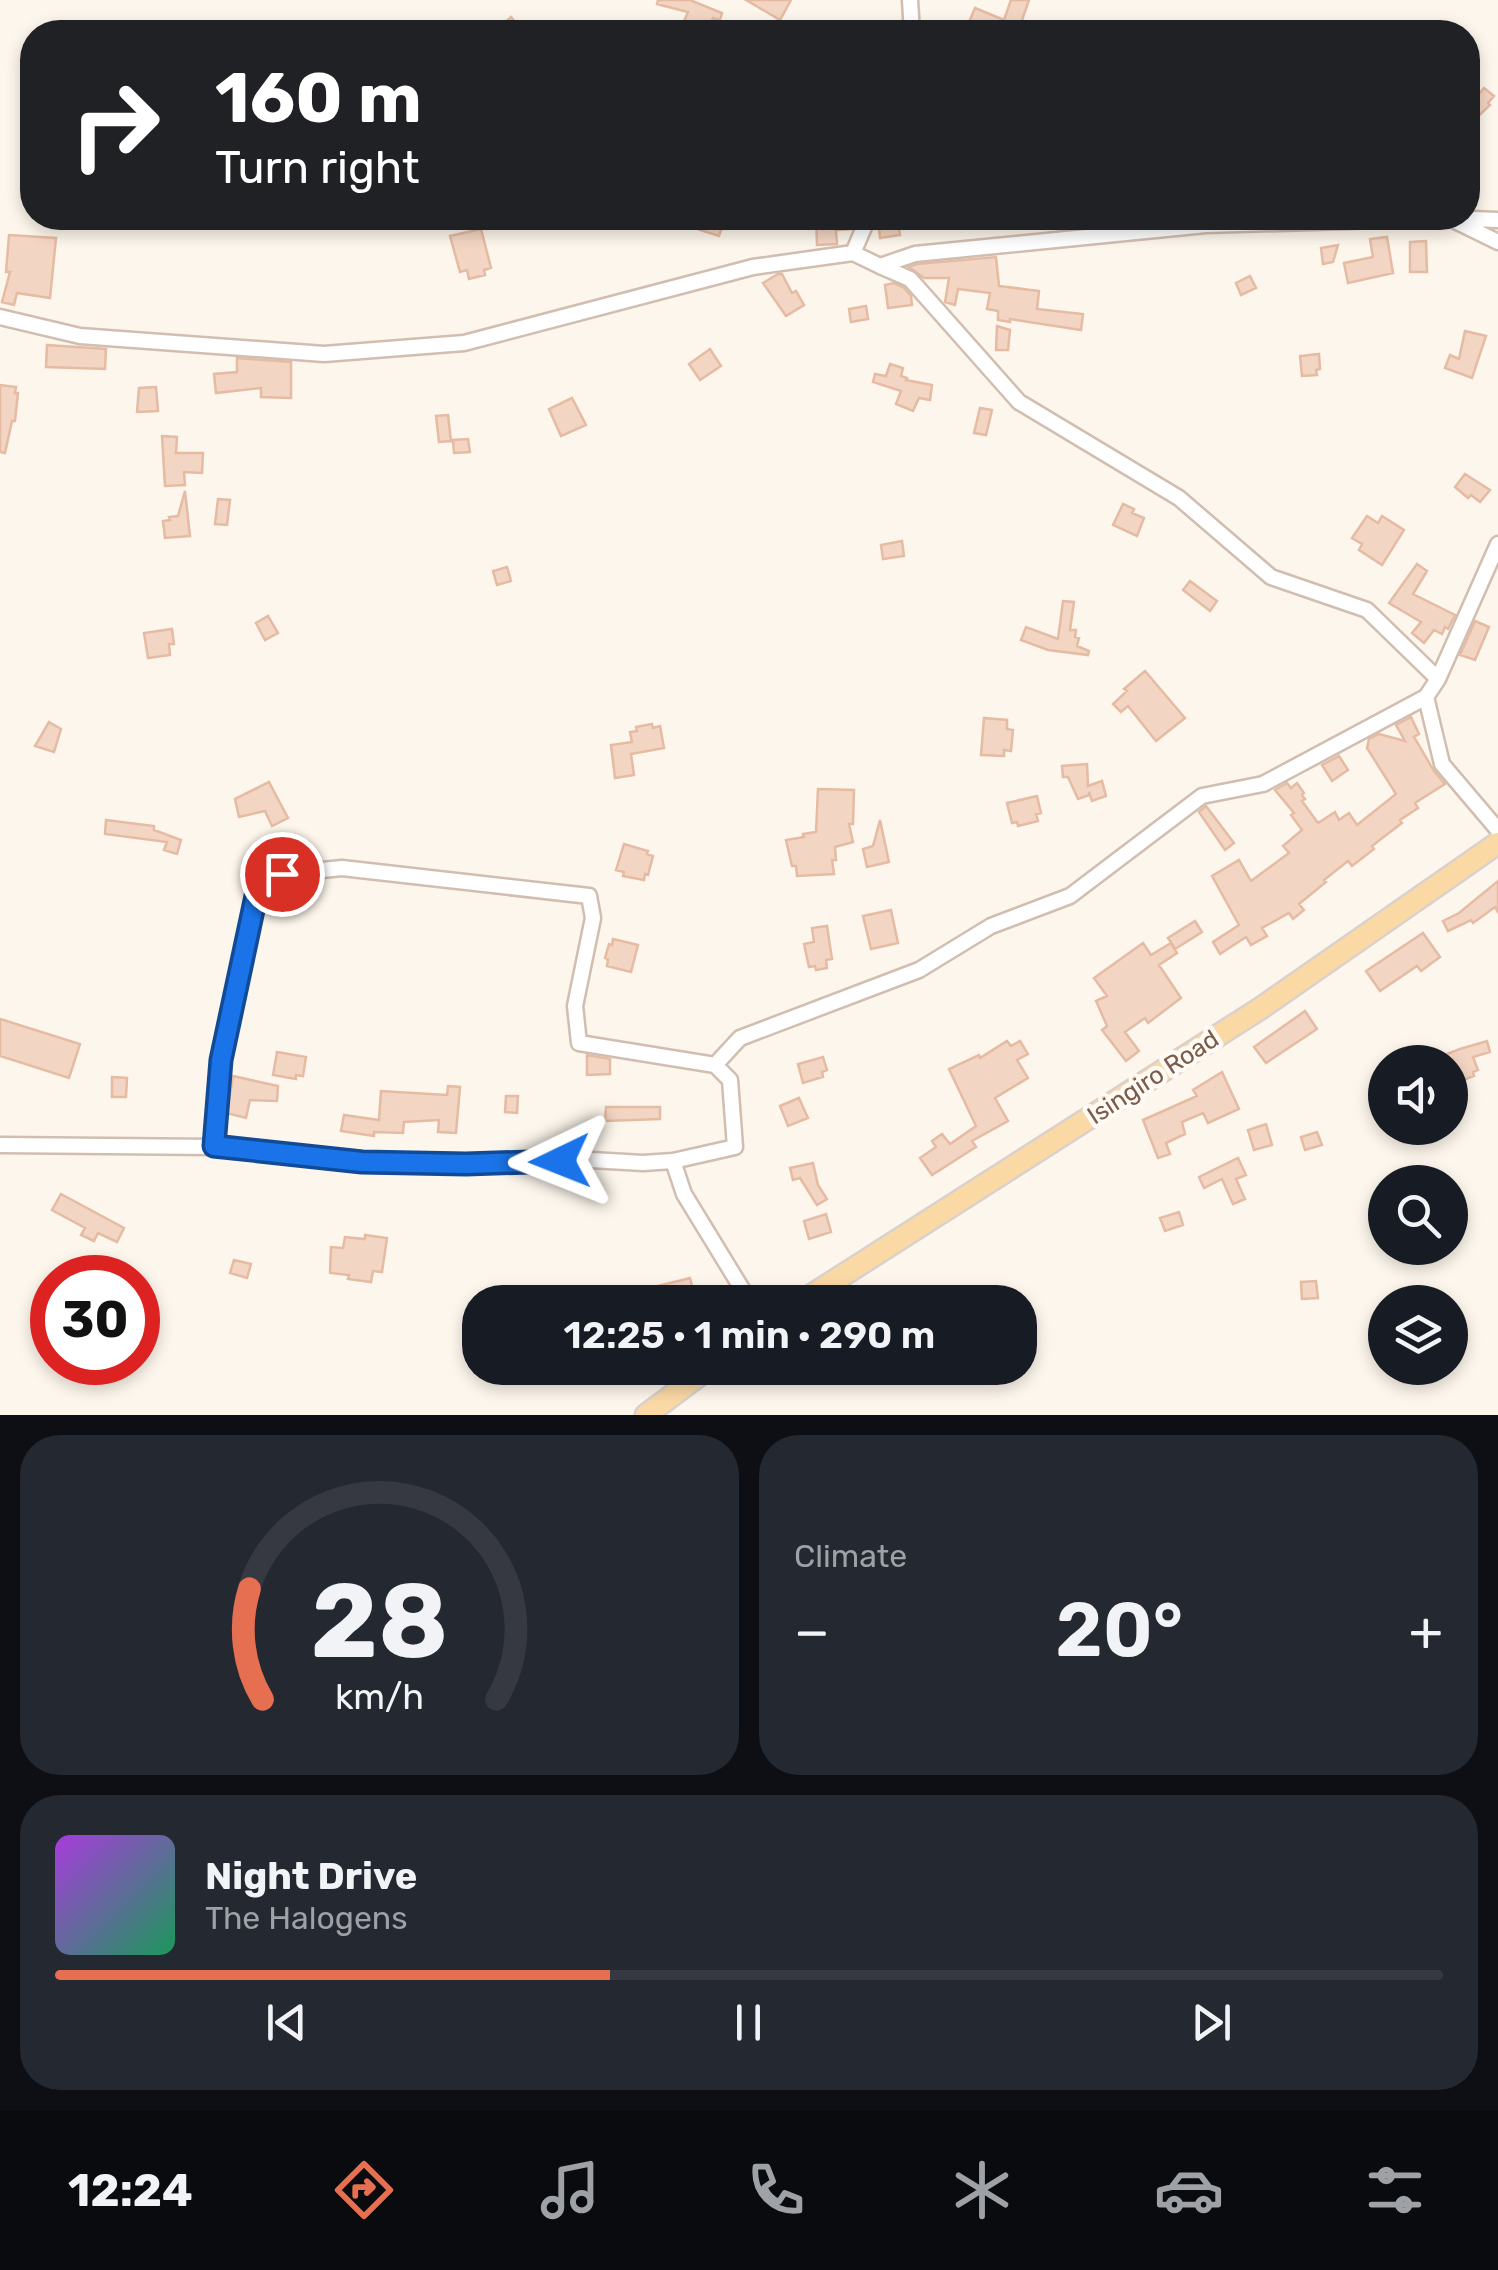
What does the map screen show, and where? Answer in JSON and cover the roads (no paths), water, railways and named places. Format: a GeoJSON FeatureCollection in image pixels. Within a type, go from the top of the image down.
{"type":"FeatureCollection","features":[{"type":"Feature","properties":{"kind":"main road","name":"Isingiro Road"},"geometry":{"type":"LineString","coordinates":[[828,1285],[1261,1008],[1498,843]]}},
{"type":"Feature","properties":{"kind":"main road"},"geometry":{"type":"LineString","coordinates":[[646,1415],[686,1385]]}},
{"type":"Feature","properties":{"kind":"street"},"geometry":{"type":"LineString","coordinates":[[853,253],[863,230]]}},
{"type":"Feature","properties":{"kind":"street"},"geometry":{"type":"LineString","coordinates":[[880,266],[916,254],[1156,230]]}},
{"type":"Feature","properties":{"kind":"street"},"geometry":{"type":"LineString","coordinates":[[1473,230],[1498,242]]}},
{"type":"Feature","properties":{"kind":"street"},"geometry":{"type":"LineString","coordinates":[[0,316],[80,336],[342,353],[464,343],[753,267],[853,253],[910,279],[1019,402],[1178,498],[1271,577],[1367,610],[1438,679]]}},
{"type":"Feature","properties":{"kind":"street"},"geometry":{"type":"LineString","coordinates":[[715,1066],[740,1038],[919,970],[991,926],[1070,896],[1202,796],[1263,784],[1426,697],[1438,679],[1498,544]]}},
{"type":"Feature","properties":{"kind":"street"},"geometry":{"type":"LineString","coordinates":[[1426,697],[1442,764],[1498,830]]}},
{"type":"Feature","properties":{"kind":"street"},"geometry":{"type":"LineString","coordinates":[[0,1145],[214,1146],[362,1162],[466,1164],[591,1160],[643,1163],[673,1161],[735,1147],[730,1080],[715,1066],[579,1044],[575,1006],[593,918],[589,896],[342,868],[282,874],[256,896],[221,1060],[214,1146]]}},
{"type":"Feature","properties":{"kind":"street"},"geometry":{"type":"LineString","coordinates":[[673,1161],[684,1194],[740,1285]]}}]}
